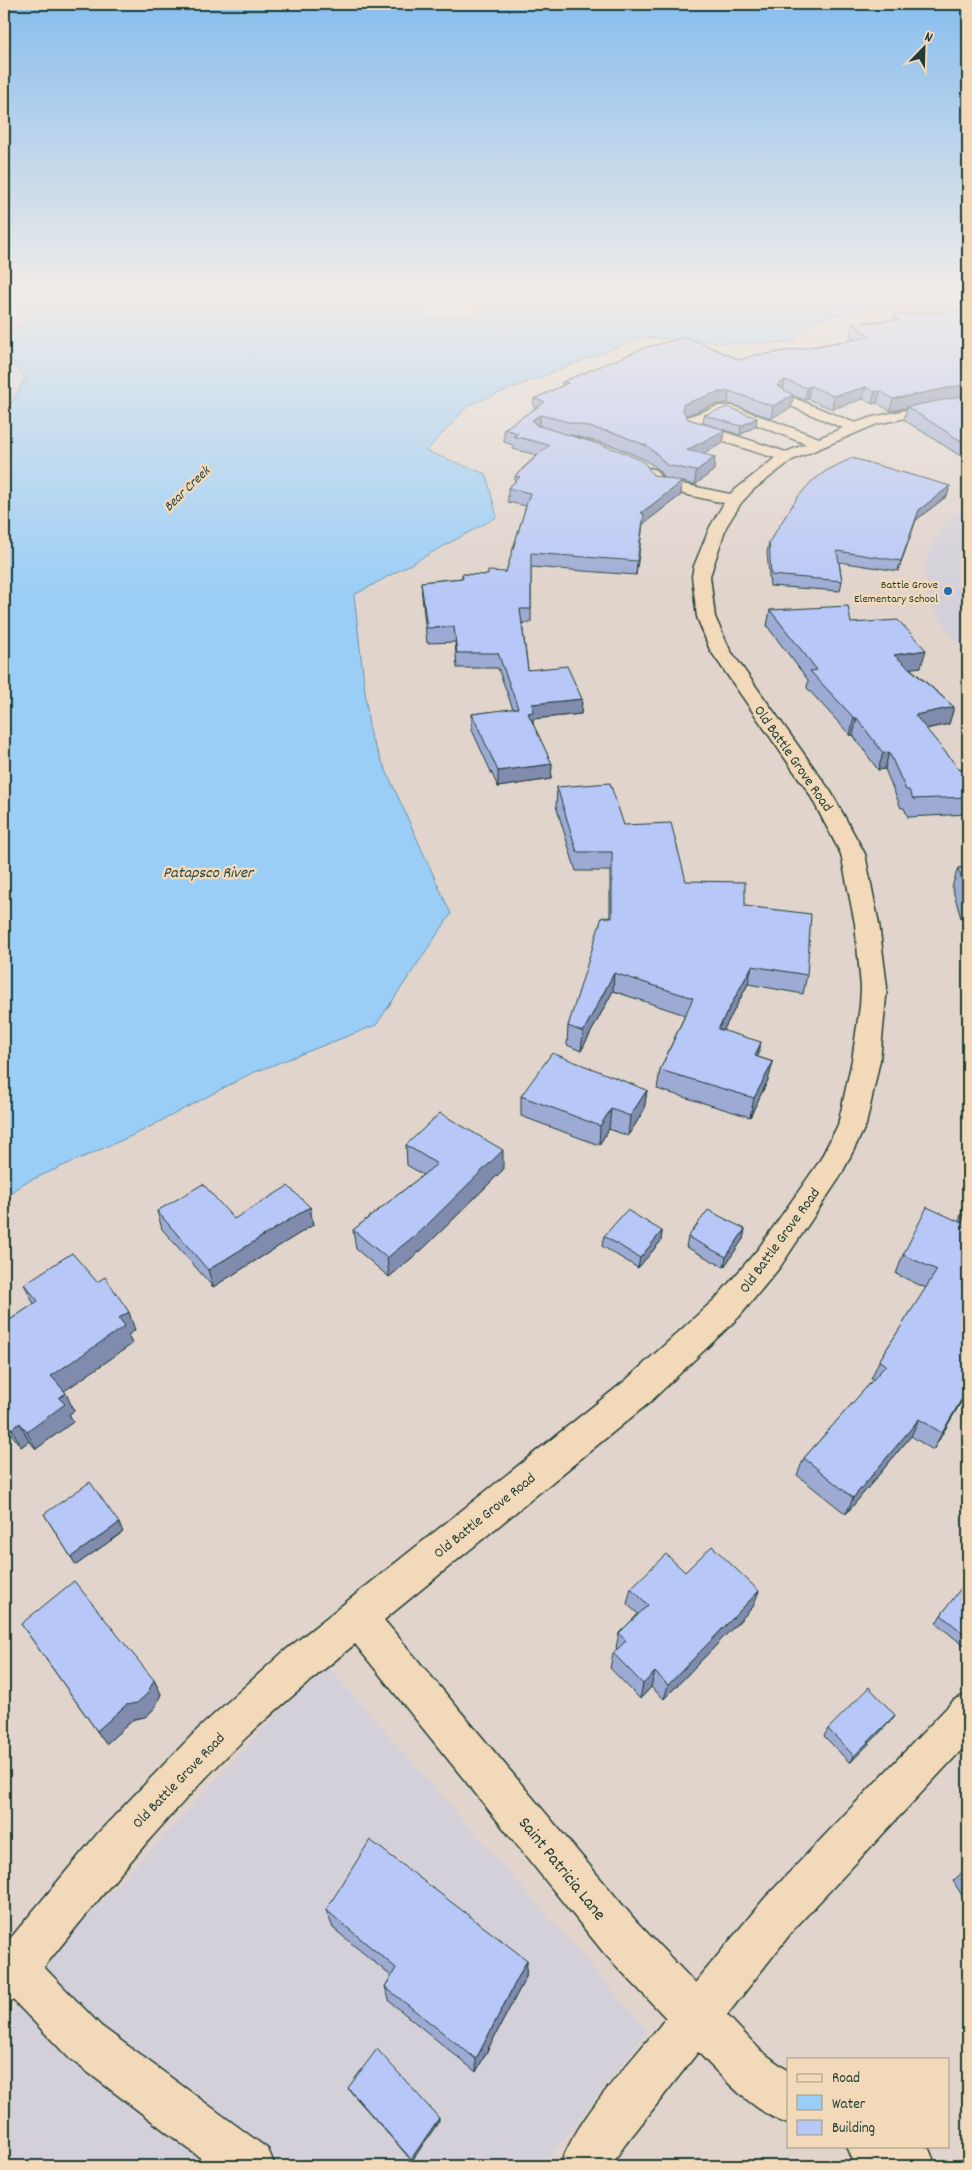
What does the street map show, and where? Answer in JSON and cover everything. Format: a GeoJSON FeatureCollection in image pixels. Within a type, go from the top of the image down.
{"type":"FeatureCollection","features":[{"type":"Feature","properties":{"kind":"street"},"geometry":{"type":"LineString","coordinates":[[784,398],[854,428]]}},
{"type":"Feature","properties":{"kind":"street","name":"Old Battle Grove Road"},"geometry":{"type":"LineString","coordinates":[[9,1975],[113,1848],[212,1743],[296,1667],[638,1390],[728,1308],[750,1282],[807,1205],[830,1169],[852,1126],[866,1060],[874,987],[864,907],[854,854],[820,792],[737,677],[720,650],[706,617],[701,576],[705,556],[718,527],[734,500],[748,486],[787,458],[854,428],[904,413],[968,401]]}},
{"type":"Feature","properties":{"kind":"street"},"geometry":{"type":"LineString","coordinates":[[787,458],[692,427],[688,424],[690,421],[719,410],[728,409],[817,443]]}},
{"type":"Feature","properties":{"kind":"street"},"geometry":{"type":"LineString","coordinates":[[637,465],[649,472],[658,484],[734,500]]}},
{"type":"Feature","properties":{"kind":"street","name":"Saint Patricia Lane"},"geometry":{"type":"LineString","coordinates":[[357,1617],[620,1937],[745,2068],[787,2099]]}},
{"type":"Feature","properties":{"kind":"street"},"geometry":{"type":"LineString","coordinates":[[584,2166],[607,2129],[779,1914],[968,1714]]}},
{"type":"Feature","properties":{"kind":"street"},"geometry":{"type":"LineString","coordinates":[[9,1975],[85,2042],[251,2166]]}},
{"type":"Feature","properties":{"kind":"street"},"geometry":{"type":"LineString","coordinates":[[875,2148],[912,2166]]}},
{"type":"Feature","properties":{"kind":"shaded area"},"geometry":{"type":"Polygon","coordinates":[[[4,392],[17,392],[4,417],[4,392]]]}},
{"type":"Feature","properties":{"kind":"shaded area","name":"Battle Grove Elementary School"},"geometry":{"type":"Polygon","coordinates":[[[968,502],[968,654],[953,637],[931,605],[924,576],[929,549],[946,523],[968,502]]]}},
{"type":"Feature","properties":{"kind":"shaded area"},"geometry":{"type":"Polygon","coordinates":[[[325,1663],[648,2031],[543,2166],[4,2166],[4,2023],[36,1972],[325,1663]]]}},
{"type":"Feature","properties":{"kind":"water","name":"Patapsco River"},"geometry":{"type":"Polygon","coordinates":[[[17,392],[501,392],[469,405],[426,451],[486,474],[497,517],[354,595],[370,735],[451,914],[376,1025],[250,1074],[140,1132],[22,1184],[4,1198],[4,417],[17,392]]]}},
{"type":"Feature","properties":{"kind":"building"},"geometry":{"type":"Polygon","coordinates":[[[548,392],[720,392],[684,404],[682,409],[688,419],[725,430],[687,450],[715,457],[696,471],[666,465],[647,446],[618,434],[540,415],[532,420],[536,425],[621,451],[644,462],[653,475],[682,482],[641,513],[644,514],[637,561],[531,553],[531,609],[520,609],[528,670],[567,666],[582,699],[532,704],[533,712],[528,713],[552,764],[498,771],[472,714],[518,708],[498,653],[457,653],[454,627],[427,628],[421,582],[463,578],[462,574],[488,575],[488,571],[506,572],[530,493],[508,488],[520,477],[515,476],[549,445],[513,436],[518,433],[504,429],[545,402],[534,399],[548,392]]]}},
{"type":"Feature","properties":{"kind":"building"},"geometry":{"type":"Polygon","coordinates":[[[733,392],[788,392],[793,395],[773,406],[733,392]]]}},
{"type":"Feature","properties":{"kind":"building"},"geometry":{"type":"Polygon","coordinates":[[[825,392],[847,392],[834,396],[825,392]]]}},
{"type":"Feature","properties":{"kind":"building"},"geometry":{"type":"Polygon","coordinates":[[[882,392],[927,392],[893,399],[882,392]]]}},
{"type":"Feature","properties":{"kind":"building"},"geometry":{"type":"Polygon","coordinates":[[[968,395],[968,444],[907,407],[968,395]]]}},
{"type":"Feature","properties":{"kind":"building"},"geometry":{"type":"Polygon","coordinates":[[[728,407],[757,418],[741,426],[704,415],[728,407]]]}},
{"type":"Feature","properties":{"kind":"building"},"geometry":{"type":"Polygon","coordinates":[[[852,458],[950,486],[919,510],[901,561],[837,551],[842,581],[771,575],[769,542],[797,498],[811,482],[826,471],[852,458]]]}},
{"type":"Feature","properties":{"kind":"building"},"geometry":{"type":"Polygon","coordinates":[[[848,606],[851,623],[898,620],[926,650],[894,655],[954,707],[915,715],[960,770],[968,769],[968,797],[913,799],[909,790],[906,790],[889,752],[883,753],[857,718],[854,718],[810,671],[817,670],[770,610],[848,606]]]}},
{"type":"Feature","properties":{"kind":"building"},"geometry":{"type":"Polygon","coordinates":[[[610,783],[624,825],[671,823],[686,881],[745,882],[745,906],[811,914],[807,975],[752,966],[718,1029],[761,1042],[755,1056],[773,1062],[754,1098],[660,1070],[693,998],[614,973],[583,1032],[568,1026],[602,917],[612,918],[612,852],[577,852],[557,787],[610,783]]]}},
{"type":"Feature","properties":{"kind":"building"},"geometry":{"type":"Polygon","coordinates":[[[958,868],[968,868],[968,899],[958,868]]]}},
{"type":"Feature","properties":{"kind":"building"},"geometry":{"type":"Polygon","coordinates":[[[552,1053],[647,1090],[630,1116],[611,1109],[600,1126],[521,1096],[552,1053]]]}},
{"type":"Feature","properties":{"kind":"building"},"geometry":{"type":"Polygon","coordinates":[[[440,1113],[503,1150],[424,1228],[387,1258],[353,1230],[437,1164],[406,1145],[440,1113]]]}},
{"type":"Feature","properties":{"kind":"building"},"geometry":{"type":"Polygon","coordinates":[[[203,1184],[234,1219],[288,1186],[310,1207],[208,1270],[157,1211],[203,1184]]]}},
{"type":"Feature","properties":{"kind":"building"},"geometry":{"type":"Polygon","coordinates":[[[968,1199],[968,1388],[942,1433],[919,1419],[853,1498],[804,1458],[886,1365],[879,1361],[937,1270],[903,1255],[927,1207],[962,1223],[968,1199]]]}},
{"type":"Feature","properties":{"kind":"building"},"geometry":{"type":"Polygon","coordinates":[[[627,1210],[662,1231],[640,1258],[604,1236],[627,1210]]]}},
{"type":"Feature","properties":{"kind":"building"},"geometry":{"type":"Polygon","coordinates":[[[708,1210],[745,1229],[726,1257],[688,1237],[708,1210]]]}},
{"type":"Feature","properties":{"kind":"building"},"geometry":{"type":"Polygon","coordinates":[[[72,1253],[97,1282],[105,1277],[129,1312],[119,1318],[125,1326],[51,1376],[66,1393],[59,1398],[65,1404],[27,1432],[20,1423],[12,1429],[4,1418],[4,1324],[38,1301],[24,1284],[72,1253]]]}},
{"type":"Feature","properties":{"kind":"building"},"geometry":{"type":"Polygon","coordinates":[[[90,1482],[119,1523],[71,1557],[44,1514],[90,1482]]]}},
{"type":"Feature","properties":{"kind":"building"},"geometry":{"type":"Polygon","coordinates":[[[712,1546],[759,1591],[668,1685],[655,1672],[643,1684],[613,1653],[626,1641],[619,1633],[648,1605],[631,1588],[666,1554],[685,1572],[712,1546]]]}},
{"type":"Feature","properties":{"kind":"building"},"geometry":{"type":"Polygon","coordinates":[[[74,1581],[154,1680],[147,1694],[137,1703],[126,1705],[97,1731],[21,1624],[74,1581]]]}},
{"type":"Feature","properties":{"kind":"building"},"geometry":{"type":"Polygon","coordinates":[[[968,1581],[968,1637],[941,1615],[968,1581]]]}},
{"type":"Feature","properties":{"kind":"building"},"geometry":{"type":"Polygon","coordinates":[[[869,1687],[895,1715],[854,1756],[828,1729],[869,1687]]]}},
{"type":"Feature","properties":{"kind":"building"},"geometry":{"type":"Polygon","coordinates":[[[370,1840],[527,1960],[476,2059],[385,1987],[396,1968],[326,1910],[370,1840]]]}},
{"type":"Feature","properties":{"kind":"building"},"geometry":{"type":"Polygon","coordinates":[[[377,2049],[439,2118],[411,2159],[348,2088],[377,2049]]]}},
{"type":"Feature","properties":{"kind":"place","name":"Battle Grove Elementary School"},"geometry":{"type":"Point","coordinates":[948,591]}},
{"type":"Feature","properties":{"kind":"water label","name":"Bear Creek"},"geometry":{"type":"Point","coordinates":[186,488]}}]}
